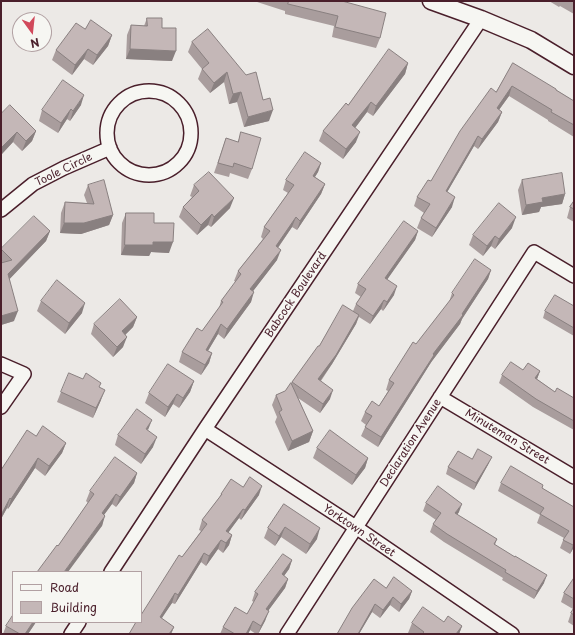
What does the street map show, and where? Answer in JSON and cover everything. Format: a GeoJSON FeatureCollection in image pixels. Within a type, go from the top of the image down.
{"type":"FeatureCollection","features":[{"type":"Feature","properties":{"kind":"main road"},"geometry":{"type":"LineString","coordinates":[[431,1],[481,19],[531,40],[574,66]]}},
{"type":"Feature","properties":{"kind":"street","name":"Babcock Boulevard"},"geometry":{"type":"LineString","coordinates":[[113,571],[205,430],[481,19]]}},
{"type":"Feature","properties":{"kind":"street"},"geometry":{"type":"LineString","coordinates":[[154,91],[168,95],[180,104],[188,116],[191,129],[188,148],[177,164],[165,171],[152,174],[139,173],[127,168],[117,160],[110,148],[107,134],[109,120],[116,107],[126,97],[133,94],[154,91]]}},
{"type":"Feature","properties":{"kind":"street","name":"Toole Circle"},"geometry":{"type":"LineString","coordinates":[[1,210],[33,184],[64,168],[110,148]]}},
{"type":"Feature","properties":{"kind":"street","name":"Declaration Avenue"},"geometry":{"type":"LineString","coordinates":[[287,634],[357,528],[534,252],[574,276]]}},
{"type":"Feature","properties":{"kind":"street"},"geometry":{"type":"LineString","coordinates":[[1,364],[24,374],[1,407]]}},
{"type":"Feature","properties":{"kind":"street","name":"Minuteman Street"},"geometry":{"type":"LineString","coordinates":[[440,397],[574,477]]}},
{"type":"Feature","properties":{"kind":"street","name":"Yorktown Street"},"geometry":{"type":"LineString","coordinates":[[205,430],[357,528],[494,629],[512,634]]}},
{"type":"Feature","properties":{"kind":"street"},"geometry":{"type":"LineString","coordinates":[[71,634],[77,623]]}},
{"type":"Feature","properties":{"kind":"building"},"geometry":{"type":"Polygon","coordinates":[[[289,1],[342,1],[386,13],[380,38],[335,27],[338,16],[288,4],[289,1]]]}},
{"type":"Feature","properties":{"kind":"building"},"geometry":{"type":"Polygon","coordinates":[[[147,18],[162,18],[162,28],[176,28],[176,51],[130,49],[131,25],[147,26],[147,18]]]}},
{"type":"Feature","properties":{"kind":"building"},"geometry":{"type":"Polygon","coordinates":[[[91,20],[112,35],[97,55],[88,49],[75,65],[56,50],[76,23],[85,29],[91,20]]]}},
{"type":"Feature","properties":{"kind":"building"},"geometry":{"type":"Polygon","coordinates":[[[208,29],[246,75],[256,72],[263,100],[270,98],[273,110],[248,117],[241,92],[233,94],[227,72],[214,83],[202,69],[209,63],[192,42],[208,29]]]}},
{"type":"Feature","properties":{"kind":"building"},"geometry":{"type":"Polygon","coordinates":[[[389,49],[408,63],[376,106],[371,102],[352,125],[360,132],[346,149],[323,131],[346,103],[348,105],[389,49]]]}},
{"type":"Feature","properties":{"kind":"building"},"geometry":{"type":"Polygon","coordinates":[[[513,63],[574,101],[574,125],[551,112],[552,110],[512,86],[497,108],[502,112],[482,139],[478,136],[446,191],[455,197],[436,228],[421,218],[430,204],[417,197],[428,180],[431,181],[460,131],[491,88],[496,92],[513,63]]]}},
{"type":"Feature","properties":{"kind":"building"},"geometry":{"type":"Polygon","coordinates":[[[63,80],[84,95],[73,111],[71,109],[61,123],[42,110],[63,80]]]}},
{"type":"Feature","properties":{"kind":"building"},"geometry":{"type":"Polygon","coordinates":[[[10,105],[36,131],[26,141],[17,132],[1,148],[1,114],[10,105]]]}},
{"type":"Feature","properties":{"kind":"building"},"geometry":{"type":"Polygon","coordinates":[[[241,132],[261,138],[252,169],[234,163],[233,167],[218,163],[226,138],[238,142],[241,132]]]}},
{"type":"Feature","properties":{"kind":"building"},"geometry":{"type":"Polygon","coordinates":[[[305,152],[321,163],[313,176],[325,184],[300,221],[296,217],[276,246],[281,250],[250,289],[254,292],[227,329],[221,324],[206,350],[212,353],[205,365],[182,352],[197,328],[202,331],[223,302],[221,301],[241,274],[238,271],[270,231],[264,227],[294,185],[286,180],[305,152]]]}},
{"type":"Feature","properties":{"kind":"building"},"geometry":{"type":"Polygon","coordinates":[[[209,172],[234,198],[214,217],[212,214],[201,225],[183,207],[199,191],[194,185],[209,172]]]}},
{"type":"Feature","properties":{"kind":"building"},"geometry":{"type":"Polygon","coordinates":[[[562,173],[565,194],[542,198],[543,202],[526,205],[522,180],[562,173]]]}},
{"type":"Feature","properties":{"kind":"building"},"geometry":{"type":"Polygon","coordinates":[[[104,180],[113,215],[84,223],[64,223],[65,202],[94,204],[88,185],[104,180]]]}},
{"type":"Feature","properties":{"kind":"building"},"geometry":{"type":"Polygon","coordinates":[[[574,201],[574,209],[570,207],[574,201]]]}},
{"type":"Feature","properties":{"kind":"building"},"geometry":{"type":"Polygon","coordinates":[[[499,203],[516,217],[499,239],[495,236],[487,246],[473,235],[499,203]]]}},
{"type":"Feature","properties":{"kind":"building"},"geometry":{"type":"Polygon","coordinates":[[[126,213],[154,213],[154,223],[174,223],[173,242],[153,242],[153,245],[125,245],[126,213]]]}},
{"type":"Feature","properties":{"kind":"building"},"geometry":{"type":"Polygon","coordinates":[[[34,216],[50,231],[8,274],[18,311],[1,316],[1,263],[12,260],[1,249],[34,216]]]}},
{"type":"Feature","properties":{"kind":"building"},"geometry":{"type":"Polygon","coordinates":[[[404,221],[418,231],[385,278],[397,286],[387,302],[384,300],[373,316],[356,304],[366,289],[358,284],[404,221]]]}},
{"type":"Feature","properties":{"kind":"building"},"geometry":{"type":"Polygon","coordinates":[[[475,259],[491,270],[462,314],[463,315],[433,354],[434,355],[381,437],[365,427],[372,416],[365,412],[372,401],[379,406],[394,383],[389,380],[413,342],[416,344],[454,295],[452,293],[475,259]]]}},
{"type":"Feature","properties":{"kind":"building"},"geometry":{"type":"Polygon","coordinates":[[[57,280],[85,303],[69,323],[41,301],[57,280]]]}},
{"type":"Feature","properties":{"kind":"building"},"geometry":{"type":"Polygon","coordinates":[[[555,295],[574,306],[574,328],[545,311],[555,295]]]}},
{"type":"Feature","properties":{"kind":"building"},"geometry":{"type":"Polygon","coordinates":[[[120,299],[137,317],[122,331],[127,337],[117,347],[94,324],[120,299]]]}},
{"type":"Feature","properties":{"kind":"building"},"geometry":{"type":"Polygon","coordinates":[[[343,305],[359,315],[336,355],[318,379],[333,390],[323,404],[292,382],[319,346],[343,305]]]}},
{"type":"Feature","properties":{"kind":"building"},"geometry":{"type":"Polygon","coordinates":[[[511,362],[523,370],[528,363],[540,371],[535,378],[555,392],[557,388],[574,398],[574,421],[536,399],[502,375],[511,362]]]}},
{"type":"Feature","properties":{"kind":"building"},"geometry":{"type":"Polygon","coordinates":[[[168,364],[194,381],[183,398],[177,394],[168,407],[149,393],[168,364]]]}},
{"type":"Feature","properties":{"kind":"building"},"geometry":{"type":"Polygon","coordinates":[[[69,373],[83,379],[86,373],[101,383],[99,387],[105,390],[96,408],[61,392],[69,373]]]}},
{"type":"Feature","properties":{"kind":"building"},"geometry":{"type":"Polygon","coordinates":[[[291,383],[313,431],[292,441],[279,412],[282,410],[276,395],[285,391],[291,383]]]}},
{"type":"Feature","properties":{"kind":"building"},"geometry":{"type":"Polygon","coordinates":[[[137,409],[152,420],[146,429],[157,437],[145,454],[118,435],[137,409]]]}},
{"type":"Feature","properties":{"kind":"building"},"geometry":{"type":"Polygon","coordinates":[[[43,426],[66,443],[49,466],[38,458],[11,499],[10,498],[1,515],[1,470],[27,430],[36,436],[43,426]]]}},
{"type":"Feature","properties":{"kind":"building"},"geometry":{"type":"Polygon","coordinates":[[[330,430],[368,458],[356,475],[317,448],[330,430]]]}},
{"type":"Feature","properties":{"kind":"building"},"geometry":{"type":"Polygon","coordinates":[[[478,449],[492,457],[476,483],[448,467],[458,451],[472,459],[478,449]]]}},
{"type":"Feature","properties":{"kind":"building"},"geometry":{"type":"Polygon","coordinates":[[[115,457],[137,473],[120,497],[116,494],[102,513],[105,516],[65,571],[38,571],[57,545],[58,546],[94,494],[90,491],[115,457]]]}},
{"type":"Feature","properties":{"kind":"building"},"geometry":{"type":"Polygon","coordinates":[[[511,466],[543,485],[542,488],[574,507],[573,545],[563,540],[569,531],[540,514],[544,508],[501,483],[511,466]]]}},
{"type":"Feature","properties":{"kind":"building"},"geometry":{"type":"Polygon","coordinates":[[[250,477],[262,486],[245,510],[243,509],[226,531],[232,535],[226,543],[221,540],[209,556],[204,553],[178,595],[175,593],[160,617],[174,627],[169,634],[129,634],[135,623],[142,623],[142,613],[179,555],[182,557],[207,524],[202,520],[222,494],[231,479],[243,487],[250,477]]]}},
{"type":"Feature","properties":{"kind":"building"},"geometry":{"type":"Polygon","coordinates":[[[438,486],[462,504],[455,513],[497,539],[494,544],[547,575],[537,591],[505,572],[506,570],[433,524],[441,513],[426,503],[438,486]]]}},
{"type":"Feature","properties":{"kind":"building"},"geometry":{"type":"Polygon","coordinates":[[[284,504],[320,528],[310,544],[285,527],[279,536],[268,528],[284,504]]]}},
{"type":"Feature","properties":{"kind":"building"},"geometry":{"type":"Polygon","coordinates":[[[283,554],[292,560],[282,574],[288,579],[266,609],[269,611],[261,626],[253,621],[246,634],[235,634],[223,627],[235,607],[247,614],[258,594],[255,592],[283,554]]]}},
{"type":"Feature","properties":{"kind":"building"},"geometry":{"type":"Polygon","coordinates":[[[394,577],[412,591],[401,604],[393,597],[383,610],[375,604],[358,634],[337,634],[352,608],[374,579],[386,588],[394,577]]]}},
{"type":"Feature","properties":{"kind":"building"},"geometry":{"type":"Polygon","coordinates":[[[574,578],[574,599],[564,593],[574,578]]]}},
{"type":"Feature","properties":{"kind":"building"},"geometry":{"type":"Polygon","coordinates":[[[423,607],[444,622],[448,616],[462,626],[456,634],[422,634],[424,632],[412,623],[423,607]]]}},
{"type":"Feature","properties":{"kind":"building"},"geometry":{"type":"Polygon","coordinates":[[[574,608],[574,615],[571,613],[574,608]]]}},
{"type":"Feature","properties":{"kind":"building"},"geometry":{"type":"Polygon","coordinates":[[[12,617],[12,623],[32,623],[25,634],[20,634],[6,626],[12,617]]]}}]}
